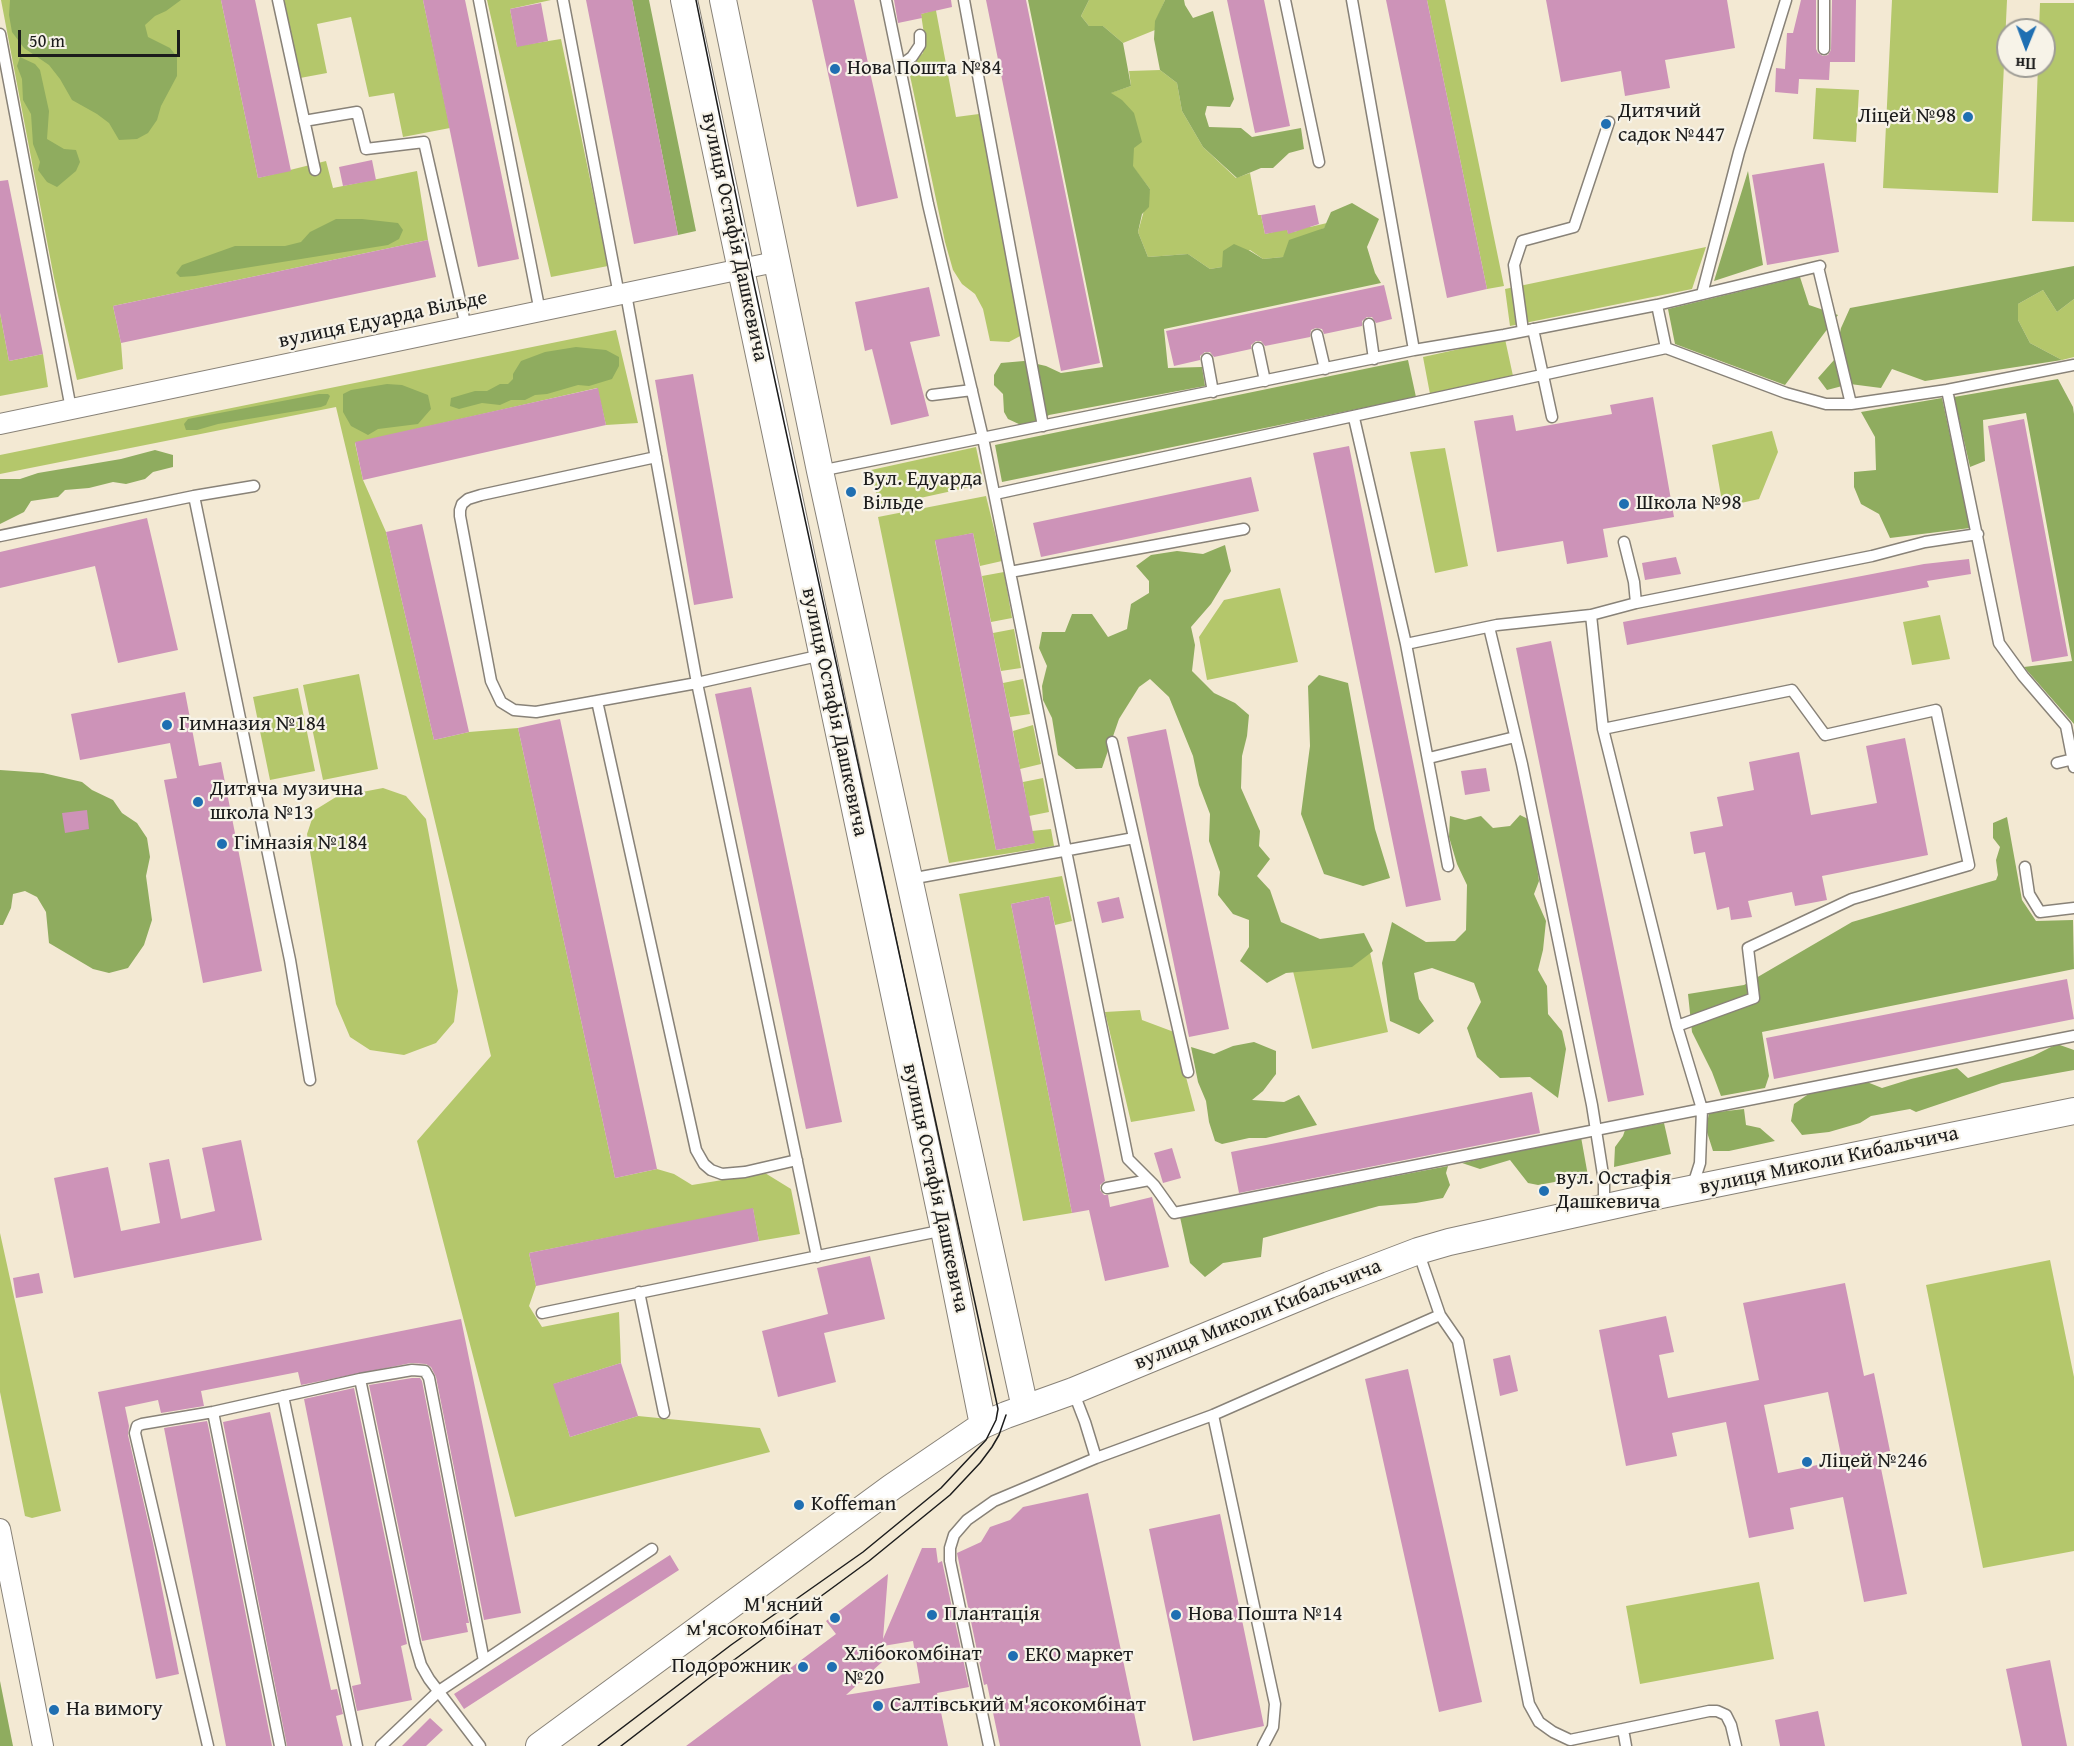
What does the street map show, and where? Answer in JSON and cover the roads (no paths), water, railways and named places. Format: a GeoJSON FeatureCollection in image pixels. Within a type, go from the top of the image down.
{"type":"FeatureCollection","features":[{"type":"Feature","properties":{"kind":"street","name":"вулиця Остафія Дашкевича"},"geometry":{"type":"LineString","coordinates":[[684,0],[944,1230],[982,1425]]}},
{"type":"Feature","properties":{"kind":"street","name":"вулиця Остафія Дашкевича"},"geometry":{"type":"LineString","coordinates":[[723,0],[820,471],[1025,1408]]}},
{"type":"Feature","properties":{"kind":"street","name":"вулиця Едуарда Вільде"},"geometry":{"type":"LineString","coordinates":[[0,424],[776,262]]}},
{"type":"Feature","properties":{"kind":"street","name":"вулиця Миколи Кибальчича"},"geometry":{"type":"LineString","coordinates":[[539,1746],[892,1487],[982,1425],[1073,1391],[1318,1289],[1418,1251],[1692,1189],[2074,1111]]}},
{"type":"Feature","properties":{"kind":"street"},"geometry":{"type":"LineString","coordinates":[[0,1529],[43,1746]]}},
{"type":"Feature","properties":{"kind":"lane"},"geometry":{"type":"LineString","coordinates":[[278,0],[315,170]]}},
{"type":"Feature","properties":{"kind":"lane"},"geometry":{"type":"LineString","coordinates":[[479,0],[540,312]]}},
{"type":"Feature","properties":{"kind":"lane"},"geometry":{"type":"LineString","coordinates":[[563,0],[656,457],[697,683],[817,1257]]}},
{"type":"Feature","properties":{"kind":"lane"},"geometry":{"type":"LineString","coordinates":[[886,0],[927,198],[995,494],[1128,1158],[1149,1180],[1174,1213],[2074,1036]]}},
{"type":"Feature","properties":{"kind":"lane"},"geometry":{"type":"LineString","coordinates":[[964,0],[1043,426]]}},
{"type":"Feature","properties":{"kind":"lane"},"geometry":{"type":"LineString","coordinates":[[1285,0],[1319,162]]}},
{"type":"Feature","properties":{"kind":"lane"},"geometry":{"type":"LineString","coordinates":[[1352,0],[1414,350]]}},
{"type":"Feature","properties":{"kind":"lane"},"geometry":{"type":"LineString","coordinates":[[1702,294],[1739,152],[1786,0]]}},
{"type":"Feature","properties":{"kind":"lane"},"geometry":{"type":"LineString","coordinates":[[1824,0],[1824,49]]}},
{"type":"Feature","properties":{"kind":"lane"},"geometry":{"type":"LineString","coordinates":[[0,34],[71,409]]}},
{"type":"Feature","properties":{"kind":"lane"},"geometry":{"type":"LineString","coordinates":[[901,66],[912,57],[920,45],[920,35]]}},
{"type":"Feature","properties":{"kind":"lane"},"geometry":{"type":"LineString","coordinates":[[304,121],[357,112],[366,149],[424,142],[466,327]]}},
{"type":"Feature","properties":{"kind":"lane"},"geometry":{"type":"LineString","coordinates":[[1552,417],[1528,330],[1514,265],[1522,241],[1574,227],[1609,122]]}},
{"type":"Feature","properties":{"kind":"lane"},"geometry":{"type":"LineString","coordinates":[[820,471],[1414,350],[1657,305],[1819,266],[1851,404]]}},
{"type":"Feature","properties":{"kind":"lane"},"geometry":{"type":"LineString","coordinates":[[1657,305],[1666,348]]}},
{"type":"Feature","properties":{"kind":"lane"},"geometry":{"type":"LineString","coordinates":[[1369,324],[1374,359]]}},
{"type":"Feature","properties":{"kind":"lane"},"geometry":{"type":"LineString","coordinates":[[1317,335],[1325,369]]}},
{"type":"Feature","properties":{"kind":"lane"},"geometry":{"type":"LineString","coordinates":[[1258,348],[1265,381]]}},
{"type":"Feature","properties":{"kind":"lane"},"geometry":{"type":"LineString","coordinates":[[995,494],[1354,418],[1666,348],[1786,393],[1826,404],[1851,404],[1947,390],[2074,365]]}},
{"type":"Feature","properties":{"kind":"lane"},"geometry":{"type":"LineString","coordinates":[[1207,359],[1213,392]]}},
{"type":"Feature","properties":{"kind":"lane"},"geometry":{"type":"LineString","coordinates":[[932,395],[972,390]]}},
{"type":"Feature","properties":{"kind":"lane"},"geometry":{"type":"LineString","coordinates":[[1947,390],[1999,644],[2023,676],[2067,726],[2073,764],[2057,763]]}},
{"type":"Feature","properties":{"kind":"lane"},"geometry":{"type":"LineString","coordinates":[[1354,418],[1406,644],[1448,867]]}},
{"type":"Feature","properties":{"kind":"lane"},"geometry":{"type":"LineString","coordinates":[[656,457],[481,495],[462,504],[460,510],[491,681],[501,702],[508,708],[536,712],[697,683],[822,655]]}},
{"type":"Feature","properties":{"kind":"lane"},"geometry":{"type":"LineString","coordinates":[[0,536],[254,486]]}},
{"type":"Feature","properties":{"kind":"lane"},"geometry":{"type":"LineString","coordinates":[[194,496],[290,960],[310,1080]]}},
{"type":"Feature","properties":{"kind":"lane"},"geometry":{"type":"LineString","coordinates":[[1010,572],[1244,529]]}},
{"type":"Feature","properties":{"kind":"lane"},"geometry":{"type":"LineString","coordinates":[[1406,644],[1488,627],[1591,615],[1636,603],[1872,556],[1925,542],[1978,534]]}},
{"type":"Feature","properties":{"kind":"lane"},"geometry":{"type":"LineString","coordinates":[[1624,542],[1634,582],[1636,603]]}},
{"type":"Feature","properties":{"kind":"lane"},"geometry":{"type":"LineString","coordinates":[[1591,615],[1603,729],[1677,1026],[1702,1109],[1700,1163],[1692,1189]]}},
{"type":"Feature","properties":{"kind":"lane"},"geometry":{"type":"LineString","coordinates":[[1488,627],[1550,897],[1596,1130],[1604,1181],[1604,1208]]}},
{"type":"Feature","properties":{"kind":"lane"},"geometry":{"type":"LineString","coordinates":[[1603,729],[1792,690],[1825,735],[1936,710],[1970,865],[1852,899],[1748,948],[1754,998],[1677,1026]]}},
{"type":"Feature","properties":{"kind":"lane"},"geometry":{"type":"LineString","coordinates":[[597,701],[696,1150],[704,1164],[711,1170],[722,1174],[745,1172],[797,1160]]}},
{"type":"Feature","properties":{"kind":"lane"},"geometry":{"type":"LineString","coordinates":[[1429,758],[1515,737]]}},
{"type":"Feature","properties":{"kind":"lane"},"geometry":{"type":"LineString","coordinates":[[1112,742],[1188,1072]]}},
{"type":"Feature","properties":{"kind":"lane"},"geometry":{"type":"LineString","coordinates":[[910,879],[1134,838]]}},
{"type":"Feature","properties":{"kind":"lane"},"geometry":{"type":"LineString","coordinates":[[2025,867],[2029,894],[2040,912],[2074,908]]}},
{"type":"Feature","properties":{"kind":"lane"},"geometry":{"type":"LineString","coordinates":[[1107,1188],[1149,1180]]}},
{"type":"Feature","properties":{"kind":"lane"},"geometry":{"type":"LineString","coordinates":[[542,1313],[944,1230]]}},
{"type":"Feature","properties":{"kind":"lane"},"geometry":{"type":"LineString","coordinates":[[1418,1251],[1440,1315],[1458,1341],[1529,1704],[1539,1722],[1552,1732],[1570,1740],[1717,1711],[1726,1715],[1736,1746]]}},
{"type":"Feature","properties":{"kind":"lane"},"geometry":{"type":"LineString","coordinates":[[639,1292],[664,1413]]}},
{"type":"Feature","properties":{"kind":"lane"},"geometry":{"type":"LineString","coordinates":[[989,1746],[950,1561],[950,1548],[954,1535],[967,1520],[994,1501],[1096,1458],[1213,1415],[1440,1315]]}},
{"type":"Feature","properties":{"kind":"lane"},"geometry":{"type":"LineString","coordinates":[[208,1746],[135,1433],[137,1426],[142,1424],[213,1412],[360,1379],[418,1369],[425,1371],[429,1378],[484,1661]]}},
{"type":"Feature","properties":{"kind":"lane"},"geometry":{"type":"LineString","coordinates":[[360,1379],[415,1644],[422,1665],[480,1746]]}},
{"type":"Feature","properties":{"kind":"lane"},"geometry":{"type":"LineString","coordinates":[[1073,1391],[1086,1422],[1096,1458]]}},
{"type":"Feature","properties":{"kind":"lane"},"geometry":{"type":"LineString","coordinates":[[283,1396],[357,1746]]}},
{"type":"Feature","properties":{"kind":"lane"},"geometry":{"type":"LineString","coordinates":[[213,1412],[280,1746]]}},
{"type":"Feature","properties":{"kind":"lane"},"geometry":{"type":"LineString","coordinates":[[1213,1415],[1275,1704],[1274,1727],[1263,1746]]}},
{"type":"Feature","properties":{"kind":"lane"},"geometry":{"type":"LineString","coordinates":[[381,1746],[439,1691],[652,1549]]}},
{"type":"Feature","properties":{"kind":"lane"},"geometry":{"type":"LineString","coordinates":[[1623,1729],[1626,1746]]}},
{"type":"Feature","properties":{"kind":"tram line"},"geometry":{"type":"LineString","coordinates":[[598,1746],[731,1645],[863,1552],[941,1488],[986,1440],[996,1420],[998,1409],[754,284],[696,0]]}},
{"type":"Feature","properties":{"kind":"tram line"},"geometry":{"type":"LineString","coordinates":[[621,1746],[869,1561],[950,1495],[992,1447],[1006,1415]]}},
{"type":"Feature","properties":{"kind":"place","name":"Нова Пошта №84"},"geometry":{"type":"Point","coordinates":[835,69]}},
{"type":"Feature","properties":{"kind":"place","name":"Ліцей №98"},"geometry":{"type":"Point","coordinates":[1968,117]}},
{"type":"Feature","properties":{"kind":"place","name":"Дитячий садок №447"},"geometry":{"type":"Point","coordinates":[1606,124]}},
{"type":"Feature","properties":{"kind":"place","name":"Вул. Едуарда Вільде"},"geometry":{"type":"Point","coordinates":[851,492]}},
{"type":"Feature","properties":{"kind":"place","name":"Школа №98"},"geometry":{"type":"Point","coordinates":[1624,504]}},
{"type":"Feature","properties":{"kind":"place","name":"Гимназия №184"},"geometry":{"type":"Point","coordinates":[167,725]}},
{"type":"Feature","properties":{"kind":"place","name":"Дитяча музична школа №13"},"geometry":{"type":"Point","coordinates":[198,802]}},
{"type":"Feature","properties":{"kind":"place","name":"Гімназія №184"},"geometry":{"type":"Point","coordinates":[222,844]}},
{"type":"Feature","properties":{"kind":"place","name":"вул. Остафія Дашкевича"},"geometry":{"type":"Point","coordinates":[1544,1191]}},
{"type":"Feature","properties":{"kind":"place","name":"Ліцей №246"},"geometry":{"type":"Point","coordinates":[1807,1462]}},
{"type":"Feature","properties":{"kind":"place","name":"Koffeman"},"geometry":{"type":"Point","coordinates":[799,1505]}},
{"type":"Feature","properties":{"kind":"place","name":"Плантація"},"geometry":{"type":"Point","coordinates":[932,1615]}},
{"type":"Feature","properties":{"kind":"place","name":"Нова Пошта №14"},"geometry":{"type":"Point","coordinates":[1176,1615]}},
{"type":"Feature","properties":{"kind":"place","name":"М'ясний м'ясокомбінат"},"geometry":{"type":"Point","coordinates":[835,1618]}},
{"type":"Feature","properties":{"kind":"place","name":"ЕКО маркет"},"geometry":{"type":"Point","coordinates":[1013,1656]}},
{"type":"Feature","properties":{"kind":"place","name":"Подорожник"},"geometry":{"type":"Point","coordinates":[803,1667]}},
{"type":"Feature","properties":{"kind":"place","name":"Хлібокомбінат №20"},"geometry":{"type":"Point","coordinates":[832,1667]}},
{"type":"Feature","properties":{"kind":"place","name":"Салтівський м'ясокомбінат"},"geometry":{"type":"Point","coordinates":[878,1706]}},
{"type":"Feature","properties":{"kind":"place","name":"На вимогу"},"geometry":{"type":"Point","coordinates":[54,1710]}}]}
